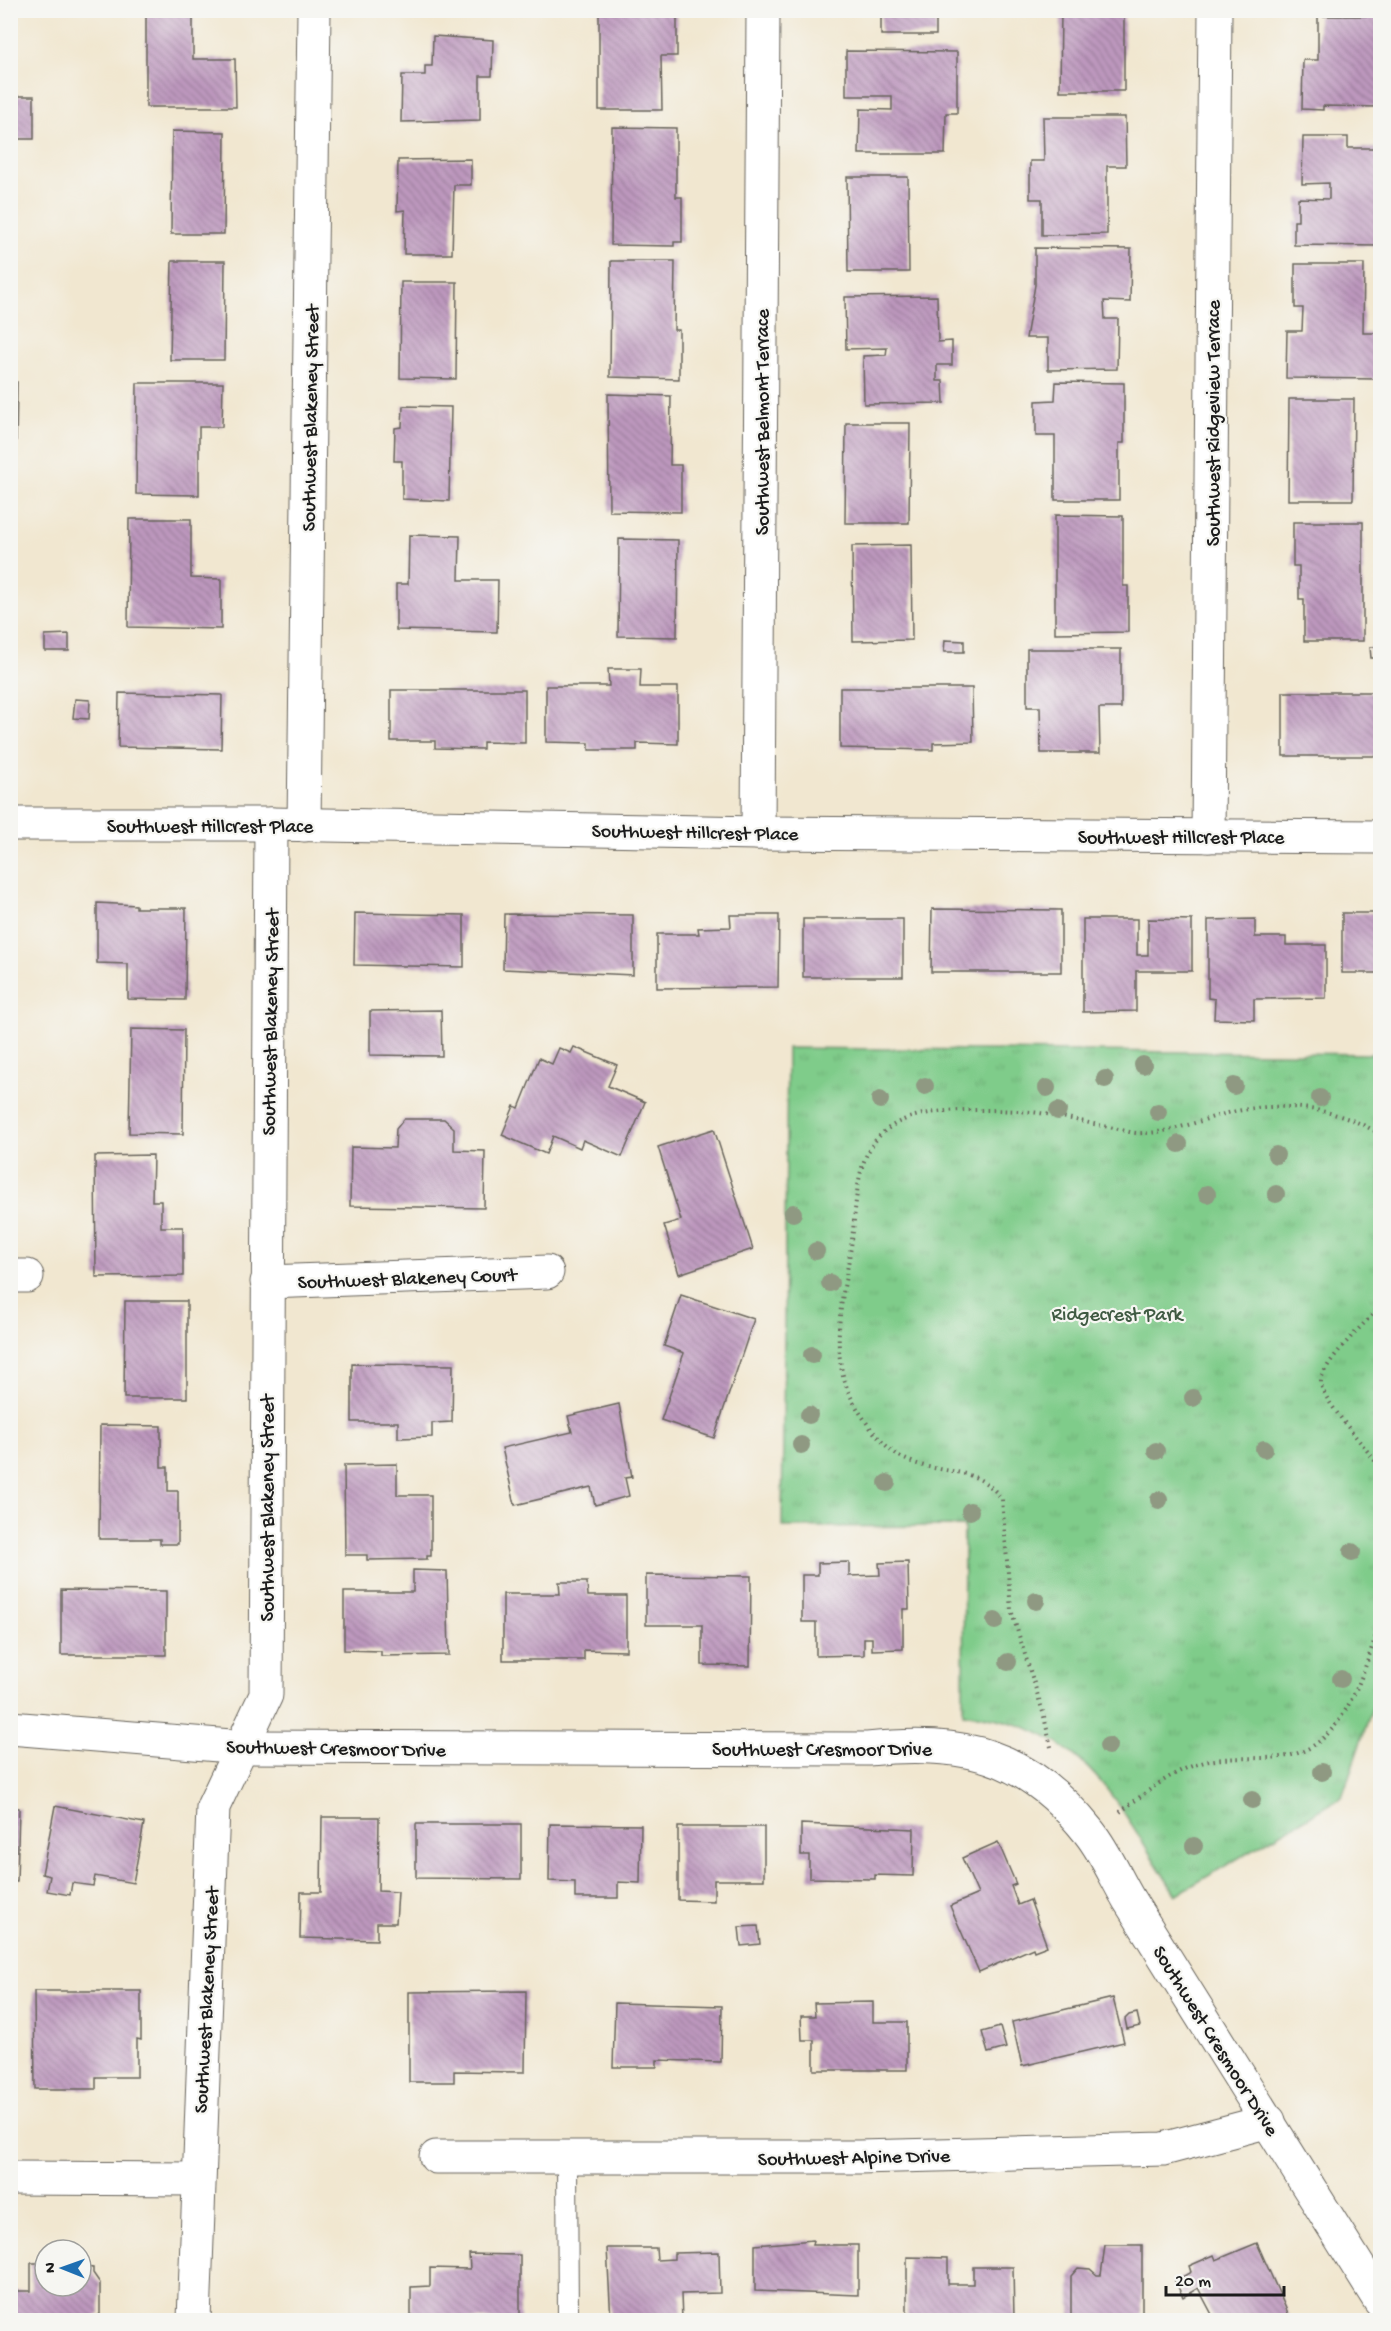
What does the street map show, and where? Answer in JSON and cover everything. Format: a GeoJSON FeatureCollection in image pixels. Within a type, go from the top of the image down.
{"type":"FeatureCollection","features":[{"type":"Feature","properties":{"kind":"street","name":"Southwest Blakeney Street"},"geometry":{"type":"LineString","coordinates":[[304,825],[314,10]]}},
{"type":"Feature","properties":{"kind":"street","name":"Southwest Belmont Terrace"},"geometry":{"type":"LineString","coordinates":[[758,833],[763,10]]}},
{"type":"Feature","properties":{"kind":"street","name":"Southwest Ridgeview Terrace"},"geometry":{"type":"LineString","coordinates":[[1208,836],[1215,10]]}},
{"type":"Feature","properties":{"kind":"street","name":"Southwest Hillcrest Place"},"geometry":{"type":"LineString","coordinates":[[10,824],[271,824],[758,833],[1380,837]]}},
{"type":"Feature","properties":{"kind":"street","name":"Southwest Blakeney Street"},"geometry":{"type":"LineString","coordinates":[[194,2320],[197,2180],[213,1807],[266,1695],[271,824]]}},
{"type":"Feature","properties":{"kind":"street","name":"Southwest Blakeney Court"},"geometry":{"type":"LineString","coordinates":[[267,1282],[547,1272]]}},
{"type":"Feature","properties":{"kind":"street","name":"Southwest Cresmoor Drive"},"geometry":{"type":"LineString","coordinates":[[10,1728],[243,1747],[868,1749],[916,1744],[966,1751],[1001,1760],[1054,1792],[1090,1834],[1380,2301]]}},
{"type":"Feature","properties":{"kind":"street","name":"Southwest Alpine Drive"},"geometry":{"type":"LineString","coordinates":[[436,2157],[859,2157],[1163,2149],[1269,2121]]}},
{"type":"Feature","properties":{"kind":"street"},"geometry":{"type":"LineString","coordinates":[[10,2178],[197,2180]]}},
{"type":"Feature","properties":{"kind":"lane"},"geometry":{"type":"LineString","coordinates":[[567,2157],[568,2320]]}},
{"type":"Feature","properties":{"kind":"path"},"geometry":{"type":"LineString","coordinates":[[1031,1777],[1052,1746],[1011,1610],[1002,1499],[993,1487],[979,1477],[910,1462],[892,1452],[853,1401],[839,1359],[840,1316],[858,1190],[863,1165],[869,1151],[878,1136],[894,1123],[916,1114],[939,1111],[1032,1112],[1142,1134],[1247,1108],[1277,1106],[1335,1114],[1358,1120],[1380,1134]]}},
{"type":"Feature","properties":{"kind":"path"},"geometry":{"type":"LineString","coordinates":[[1380,1306],[1328,1366],[1321,1381],[1323,1392],[1332,1407],[1370,1450],[1380,1468]]}},
{"type":"Feature","properties":{"kind":"path"},"geometry":{"type":"LineString","coordinates":[[1090,1834],[1135,1800],[1184,1769],[1199,1763],[1222,1759],[1283,1757],[1303,1751],[1332,1730],[1359,1686],[1380,1623]]}},
{"type":"Feature","properties":{"kind":"green space","name":"Ridgecrest Park"},"geometry":{"type":"Polygon","coordinates":[[[787,1048],[1380,1054],[1380,1685],[1342,1797],[1176,1895],[1115,1799],[1094,1774],[1069,1752],[1041,1734],[1006,1721],[963,1713],[964,1526],[782,1527],[787,1048]]]}},
{"type":"Feature","properties":{"kind":"building"},"geometry":{"type":"Polygon","coordinates":[[[146,10],[193,10],[193,59],[235,59],[236,107],[146,107],[146,10]]]}},
{"type":"Feature","properties":{"kind":"building"},"geometry":{"type":"Polygon","coordinates":[[[599,10],[677,10],[677,56],[661,56],[662,110],[599,110],[599,10]]]}},
{"type":"Feature","properties":{"kind":"building"},"geometry":{"type":"Polygon","coordinates":[[[881,10],[936,10],[936,35],[881,35],[881,10]]]}},
{"type":"Feature","properties":{"kind":"building"},"geometry":{"type":"Polygon","coordinates":[[[1061,10],[1124,10],[1124,91],[1060,91],[1061,10]]]}},
{"type":"Feature","properties":{"kind":"building"},"geometry":{"type":"Polygon","coordinates":[[[1318,16],[1380,16],[1380,107],[1323,106],[1323,110],[1302,109],[1303,60],[1318,60],[1318,16]]]}},
{"type":"Feature","properties":{"kind":"building"},"geometry":{"type":"Polygon","coordinates":[[[433,36],[493,40],[492,76],[480,76],[480,120],[401,122],[402,75],[425,75],[425,66],[432,66],[433,36]]]}},
{"type":"Feature","properties":{"kind":"building"},"geometry":{"type":"Polygon","coordinates":[[[846,51],[957,52],[957,113],[946,113],[945,154],[859,154],[860,109],[892,110],[892,96],[846,96],[846,51]]]}},
{"type":"Feature","properties":{"kind":"building"},"geometry":{"type":"Polygon","coordinates":[[[10,96],[34,96],[34,139],[10,139],[10,96]]]}},
{"type":"Feature","properties":{"kind":"building"},"geometry":{"type":"Polygon","coordinates":[[[1043,117],[1125,117],[1126,166],[1107,166],[1107,234],[1042,235],[1042,199],[1030,199],[1030,161],[1044,161],[1043,117]]]}},
{"type":"Feature","properties":{"kind":"building"},"geometry":{"type":"Polygon","coordinates":[[[612,127],[676,128],[676,197],[682,197],[682,242],[674,242],[674,246],[611,245],[612,127]]]}},
{"type":"Feature","properties":{"kind":"building"},"geometry":{"type":"Polygon","coordinates":[[[172,131],[225,132],[224,234],[171,234],[172,131]]]}},
{"type":"Feature","properties":{"kind":"building"},"geometry":{"type":"Polygon","coordinates":[[[1303,137],[1348,137],[1348,148],[1380,148],[1380,246],[1294,245],[1294,221],[1298,221],[1298,198],[1329,199],[1329,183],[1302,184],[1303,137]]]}},
{"type":"Feature","properties":{"kind":"building"},"geometry":{"type":"Polygon","coordinates":[[[471,159],[471,185],[454,185],[452,254],[404,254],[405,210],[397,211],[398,160],[471,159]]]}},
{"type":"Feature","properties":{"kind":"building"},"geometry":{"type":"Polygon","coordinates":[[[847,177],[908,177],[909,272],[848,272],[847,177]]]}},
{"type":"Feature","properties":{"kind":"building"},"geometry":{"type":"Polygon","coordinates":[[[1035,248],[1131,249],[1130,302],[1104,301],[1105,319],[1118,319],[1117,369],[1048,370],[1048,338],[1026,338],[1035,285],[1035,248]]]}},
{"type":"Feature","properties":{"kind":"building"},"geometry":{"type":"Polygon","coordinates":[[[172,261],[225,261],[224,360],[170,360],[172,261]]]}},
{"type":"Feature","properties":{"kind":"building"},"geometry":{"type":"Polygon","coordinates":[[[611,261],[675,261],[674,330],[679,330],[679,379],[610,377],[611,261]]]}},
{"type":"Feature","properties":{"kind":"building"},"geometry":{"type":"Polygon","coordinates":[[[1295,264],[1364,264],[1363,333],[1380,333],[1380,379],[1286,378],[1287,331],[1302,331],[1303,308],[1295,308],[1295,264]]]}},
{"type":"Feature","properties":{"kind":"building"},"geometry":{"type":"Polygon","coordinates":[[[401,282],[457,282],[456,379],[400,378],[401,282]]]}},
{"type":"Feature","properties":{"kind":"building"},"geometry":{"type":"Polygon","coordinates":[[[937,296],[938,342],[952,341],[952,365],[937,365],[937,381],[943,381],[944,403],[864,404],[863,356],[886,355],[887,348],[846,349],[845,297],[937,296]]]}},
{"type":"Feature","properties":{"kind":"building"},"geometry":{"type":"Polygon","coordinates":[[[10,382],[17,382],[16,452],[10,452],[10,382]]]}},
{"type":"Feature","properties":{"kind":"building"},"geometry":{"type":"Polygon","coordinates":[[[1056,382],[1124,383],[1124,443],[1119,443],[1119,500],[1055,500],[1055,436],[1036,436],[1036,401],[1055,400],[1056,382]]]}},
{"type":"Feature","properties":{"kind":"building"},"geometry":{"type":"Polygon","coordinates":[[[137,383],[223,383],[222,427],[199,427],[199,495],[136,494],[137,383]]]}},
{"type":"Feature","properties":{"kind":"building"},"geometry":{"type":"Polygon","coordinates":[[[608,394],[671,396],[670,465],[681,465],[681,512],[609,511],[608,394]]]}},
{"type":"Feature","properties":{"kind":"building"},"geometry":{"type":"Polygon","coordinates":[[[1289,399],[1354,399],[1353,500],[1288,500],[1289,399]]]}},
{"type":"Feature","properties":{"kind":"building"},"geometry":{"type":"Polygon","coordinates":[[[403,406],[451,407],[449,501],[402,499],[402,461],[394,461],[395,428],[402,427],[403,406]]]}},
{"type":"Feature","properties":{"kind":"building"},"geometry":{"type":"Polygon","coordinates":[[[846,423],[910,423],[909,523],[845,523],[846,423]]]}},
{"type":"Feature","properties":{"kind":"building"},"geometry":{"type":"Polygon","coordinates":[[[1055,515],[1123,516],[1123,586],[1128,586],[1128,632],[1055,633],[1055,515]]]}},
{"type":"Feature","properties":{"kind":"building"},"geometry":{"type":"Polygon","coordinates":[[[129,519],[191,519],[191,578],[221,579],[221,629],[128,627],[129,519]]]}},
{"type":"Feature","properties":{"kind":"building"},"geometry":{"type":"Polygon","coordinates":[[[1293,522],[1363,522],[1363,641],[1304,641],[1304,599],[1299,599],[1299,566],[1293,566],[1293,522]]]}},
{"type":"Feature","properties":{"kind":"building"},"geometry":{"type":"Polygon","coordinates":[[[10,533],[13,533],[13,571],[10,571],[10,533]]]}},
{"type":"Feature","properties":{"kind":"building"},"geometry":{"type":"Polygon","coordinates":[[[409,535],[460,536],[459,580],[498,580],[497,632],[396,630],[396,584],[408,584],[409,535]]]}},
{"type":"Feature","properties":{"kind":"building"},"geometry":{"type":"Polygon","coordinates":[[[619,539],[678,540],[677,637],[618,636],[619,539]]]}},
{"type":"Feature","properties":{"kind":"building"},"geometry":{"type":"Polygon","coordinates":[[[911,545],[912,640],[853,641],[852,546],[911,545]]]}},
{"type":"Feature","properties":{"kind":"building"},"geometry":{"type":"Polygon","coordinates":[[[69,634],[69,651],[45,651],[45,635],[69,634]]]}},
{"type":"Feature","properties":{"kind":"building"},"geometry":{"type":"Polygon","coordinates":[[[945,640],[964,641],[964,652],[944,652],[945,640]]]}},
{"type":"Feature","properties":{"kind":"building"},"geometry":{"type":"Polygon","coordinates":[[[1370,647],[1380,647],[1380,658],[1371,658],[1370,647]]]}},
{"type":"Feature","properties":{"kind":"building"},"geometry":{"type":"Polygon","coordinates":[[[1027,649],[1121,649],[1121,708],[1099,708],[1100,753],[1041,753],[1040,707],[1027,707],[1027,649]]]}},
{"type":"Feature","properties":{"kind":"building"},"geometry":{"type":"Polygon","coordinates":[[[608,669],[641,669],[640,687],[678,687],[678,744],[637,743],[637,750],[589,750],[589,743],[546,742],[546,686],[609,686],[608,669]]]}},
{"type":"Feature","properties":{"kind":"building"},"geometry":{"type":"Polygon","coordinates":[[[1374,678],[1380,678],[1380,756],[1283,756],[1283,692],[1374,692],[1374,678]]]}},
{"type":"Feature","properties":{"kind":"building"},"geometry":{"type":"Polygon","coordinates":[[[840,688],[972,688],[973,742],[933,743],[933,750],[840,748],[840,688]]]}},
{"type":"Feature","properties":{"kind":"building"},"geometry":{"type":"Polygon","coordinates":[[[391,690],[525,690],[525,743],[483,742],[483,749],[435,748],[435,741],[391,741],[391,690]]]}},
{"type":"Feature","properties":{"kind":"building"},"geometry":{"type":"Polygon","coordinates":[[[119,693],[222,695],[221,749],[118,747],[119,693]]]}},
{"type":"Feature","properties":{"kind":"building"},"geometry":{"type":"Polygon","coordinates":[[[75,699],[90,700],[89,719],[73,718],[75,699]]]}},
{"type":"Feature","properties":{"kind":"building"},"geometry":{"type":"Polygon","coordinates":[[[97,903],[136,905],[136,908],[186,908],[185,1000],[128,999],[128,964],[97,963],[97,903]]]}},
{"type":"Feature","properties":{"kind":"building"},"geometry":{"type":"Polygon","coordinates":[[[932,909],[1061,910],[1061,972],[931,972],[932,909]]]}},
{"type":"Feature","properties":{"kind":"building"},"geometry":{"type":"Polygon","coordinates":[[[355,913],[464,915],[464,967],[354,965],[355,913]]]}},
{"type":"Feature","properties":{"kind":"building"},"geometry":{"type":"Polygon","coordinates":[[[1342,913],[1380,913],[1380,973],[1342,973],[1342,913]]]}},
{"type":"Feature","properties":{"kind":"building"},"geometry":{"type":"Polygon","coordinates":[[[504,914],[633,915],[633,975],[503,969],[504,914]]]}},
{"type":"Feature","properties":{"kind":"building"},"geometry":{"type":"Polygon","coordinates":[[[730,915],[779,915],[778,987],[657,988],[657,934],[699,934],[698,928],[731,927],[730,915]]]}},
{"type":"Feature","properties":{"kind":"building"},"geometry":{"type":"Polygon","coordinates":[[[803,919],[903,919],[903,977],[803,977],[803,919]]]}},
{"type":"Feature","properties":{"kind":"building"},"geometry":{"type":"Polygon","coordinates":[[[1083,919],[1137,919],[1137,955],[1148,955],[1148,919],[1192,920],[1192,971],[1136,971],[1136,1011],[1083,1012],[1083,919]]]}},
{"type":"Feature","properties":{"kind":"building"},"geometry":{"type":"Polygon","coordinates":[[[1255,919],[1255,937],[1286,937],[1286,945],[1326,945],[1326,998],[1254,999],[1254,1020],[1214,1019],[1215,999],[1208,998],[1208,920],[1255,919]]]}},
{"type":"Feature","properties":{"kind":"building"},"geometry":{"type":"Polygon","coordinates":[[[441,1010],[442,1056],[370,1055],[370,1011],[441,1010]]]}},
{"type":"Feature","properties":{"kind":"building"},"geometry":{"type":"Polygon","coordinates":[[[131,1029],[184,1030],[183,1134],[129,1133],[131,1029]]]}},
{"type":"Feature","properties":{"kind":"building"},"geometry":{"type":"Polygon","coordinates":[[[574,1047],[617,1065],[608,1086],[645,1102],[622,1157],[583,1140],[580,1148],[553,1136],[546,1154],[502,1135],[514,1106],[519,1108],[539,1058],[552,1064],[559,1048],[571,1053],[574,1047]]]}},
{"type":"Feature","properties":{"kind":"building"},"geometry":{"type":"Polygon","coordinates":[[[404,1119],[444,1119],[454,1128],[454,1150],[485,1151],[484,1208],[350,1206],[351,1147],[395,1148],[396,1129],[404,1119]]]}},
{"type":"Feature","properties":{"kind":"building"},"geometry":{"type":"Polygon","coordinates":[[[714,1129],[753,1249],[679,1274],[664,1225],[681,1220],[658,1147],[714,1129]]]}},
{"type":"Feature","properties":{"kind":"building"},"geometry":{"type":"Polygon","coordinates":[[[153,1155],[152,1201],[161,1201],[161,1227],[183,1227],[183,1276],[96,1277],[95,1156],[153,1155]]]}},
{"type":"Feature","properties":{"kind":"building"},"geometry":{"type":"Polygon","coordinates":[[[681,1295],[754,1319],[714,1438],[661,1420],[684,1353],[664,1346],[681,1295]]]}},
{"type":"Feature","properties":{"kind":"building"},"geometry":{"type":"Polygon","coordinates":[[[125,1301],[187,1301],[187,1398],[124,1398],[125,1301]]]}},
{"type":"Feature","properties":{"kind":"building"},"geometry":{"type":"Polygon","coordinates":[[[352,1364],[453,1365],[452,1422],[432,1423],[432,1437],[398,1438],[398,1422],[352,1422],[352,1364]]]}},
{"type":"Feature","properties":{"kind":"building"},"geometry":{"type":"Polygon","coordinates":[[[619,1404],[632,1477],[625,1478],[629,1496],[595,1505],[591,1487],[515,1505],[502,1448],[572,1432],[568,1416],[619,1404]]]}},
{"type":"Feature","properties":{"kind":"building"},"geometry":{"type":"Polygon","coordinates":[[[100,1425],[161,1426],[161,1467],[168,1467],[168,1491],[178,1491],[178,1544],[160,1544],[160,1539],[99,1539],[100,1425]]]}},
{"type":"Feature","properties":{"kind":"building"},"geometry":{"type":"Polygon","coordinates":[[[397,1464],[397,1495],[431,1495],[431,1556],[427,1556],[427,1559],[367,1560],[367,1555],[345,1555],[344,1465],[397,1464]]]}},
{"type":"Feature","properties":{"kind":"building"},"geometry":{"type":"Polygon","coordinates":[[[849,1562],[849,1576],[880,1575],[879,1563],[908,1562],[909,1609],[903,1609],[903,1649],[872,1650],[872,1638],[864,1638],[864,1655],[816,1656],[816,1622],[802,1622],[802,1575],[818,1575],[818,1563],[849,1562]]]}},
{"type":"Feature","properties":{"kind":"building"},"geometry":{"type":"Polygon","coordinates":[[[413,1570],[447,1571],[449,1655],[381,1656],[381,1651],[344,1650],[344,1592],[413,1592],[413,1570]]]}},
{"type":"Feature","properties":{"kind":"building"},"geometry":{"type":"Polygon","coordinates":[[[646,1575],[751,1576],[750,1666],[702,1665],[702,1625],[646,1625],[646,1575]]]}},
{"type":"Feature","properties":{"kind":"building"},"geometry":{"type":"Polygon","coordinates":[[[559,1582],[587,1582],[588,1596],[626,1596],[626,1651],[584,1650],[584,1660],[503,1660],[503,1594],[560,1594],[559,1582]]]}},
{"type":"Feature","properties":{"kind":"building"},"geometry":{"type":"Polygon","coordinates":[[[61,1590],[166,1591],[166,1655],[61,1655],[61,1590]]]}},
{"type":"Feature","properties":{"kind":"building"},"geometry":{"type":"Polygon","coordinates":[[[55,1806],[144,1823],[133,1883],[95,1876],[93,1886],[72,1883],[70,1895],[47,1891],[50,1876],[42,1874],[55,1806]]]}},
{"type":"Feature","properties":{"kind":"building"},"geometry":{"type":"Polygon","coordinates":[[[10,1808],[19,1808],[17,1882],[10,1882],[10,1808]]]}},
{"type":"Feature","properties":{"kind":"building"},"geometry":{"type":"Polygon","coordinates":[[[322,1817],[379,1817],[378,1891],[398,1892],[396,1923],[377,1923],[377,1940],[300,1938],[301,1892],[321,1892],[322,1817]]]}},
{"type":"Feature","properties":{"kind":"building"},"geometry":{"type":"Polygon","coordinates":[[[416,1824],[521,1824],[521,1879],[416,1878],[416,1824]]]}},
{"type":"Feature","properties":{"kind":"building"},"geometry":{"type":"Polygon","coordinates":[[[550,1824],[641,1825],[640,1883],[618,1882],[618,1898],[575,1898],[575,1882],[549,1881],[550,1824]]]}},
{"type":"Feature","properties":{"kind":"building"},"geometry":{"type":"Polygon","coordinates":[[[801,1824],[914,1829],[913,1876],[875,1875],[875,1879],[809,1878],[809,1855],[801,1855],[801,1824]]]}},
{"type":"Feature","properties":{"kind":"building"},"geometry":{"type":"Polygon","coordinates":[[[678,1827],[764,1827],[764,1880],[714,1880],[714,1901],[678,1900],[678,1827]]]}},
{"type":"Feature","properties":{"kind":"building"},"geometry":{"type":"Polygon","coordinates":[[[998,1842],[1016,1884],[1011,1886],[1018,1905],[1030,1900],[1047,1946],[1034,1951],[1033,1948],[979,1972],[950,1906],[978,1894],[962,1858],[998,1842]]]}},
{"type":"Feature","properties":{"kind":"building"},"geometry":{"type":"Polygon","coordinates":[[[758,1926],[760,1944],[741,1946],[739,1927],[758,1926]]]}},
{"type":"Feature","properties":{"kind":"building"},"geometry":{"type":"Polygon","coordinates":[[[34,1991],[141,1991],[141,2040],[137,2039],[137,2077],[96,2077],[96,2089],[35,2089],[34,1991]]]}},
{"type":"Feature","properties":{"kind":"building"},"geometry":{"type":"Polygon","coordinates":[[[526,1991],[525,2072],[454,2071],[454,2082],[409,2082],[409,1992],[526,1991]]]}},
{"type":"Feature","properties":{"kind":"building"},"geometry":{"type":"Polygon","coordinates":[[[1113,1998],[1124,2042],[1022,2066],[1012,2022],[1113,1998]]]}},
{"type":"Feature","properties":{"kind":"building"},"geometry":{"type":"Polygon","coordinates":[[[873,2002],[873,2022],[907,2022],[907,2070],[814,2070],[814,2040],[802,2040],[801,2016],[815,2016],[814,2003],[873,2002]]]}},
{"type":"Feature","properties":{"kind":"building"},"geometry":{"type":"Polygon","coordinates":[[[615,2003],[722,2006],[721,2062],[657,2060],[657,2067],[613,2067],[615,2003]]]}},
{"type":"Feature","properties":{"kind":"building"},"geometry":{"type":"Polygon","coordinates":[[[1137,2013],[1140,2026],[1127,2029],[1125,2019],[1137,2013]]]}},
{"type":"Feature","properties":{"kind":"building"},"geometry":{"type":"Polygon","coordinates":[[[1000,2027],[1006,2048],[988,2053],[982,2032],[1000,2027]]]}},
{"type":"Feature","properties":{"kind":"building"},"geometry":{"type":"Polygon","coordinates":[[[813,2240],[812,2245],[858,2245],[858,2295],[755,2291],[755,2245],[813,2240]]]}},
{"type":"Feature","properties":{"kind":"building"},"geometry":{"type":"Polygon","coordinates":[[[1257,2243],[1291,2320],[1215,2320],[1198,2288],[1183,2297],[1175,2281],[1191,2272],[1189,2266],[1214,2255],[1216,2260],[1257,2243]]]}},
{"type":"Feature","properties":{"kind":"building"},"geometry":{"type":"Polygon","coordinates":[[[1105,2245],[1142,2245],[1142,2320],[1071,2320],[1071,2276],[1078,2268],[1090,2269],[1097,2275],[1101,2275],[1105,2245]]]}},
{"type":"Feature","properties":{"kind":"building"},"geometry":{"type":"Polygon","coordinates":[[[607,2248],[656,2248],[657,2260],[674,2259],[674,2253],[719,2252],[720,2293],[681,2294],[682,2320],[611,2320],[607,2248]]]}},
{"type":"Feature","properties":{"kind":"building"},"geometry":{"type":"Polygon","coordinates":[[[469,2254],[520,2255],[520,2320],[411,2320],[411,2287],[430,2286],[430,2268],[470,2269],[469,2254]]]}},
{"type":"Feature","properties":{"kind":"building"},"geometry":{"type":"Polygon","coordinates":[[[907,2257],[948,2258],[948,2284],[973,2284],[973,2267],[1013,2267],[1014,2320],[907,2320],[907,2257]]]}},
{"type":"Feature","properties":{"kind":"building"},"geometry":{"type":"Polygon","coordinates":[[[31,2263],[33,2263],[33,2298],[93,2298],[93,2273],[100,2283],[100,2314],[92,2320],[10,2320],[10,2291],[31,2291],[31,2263]]]}}]}
